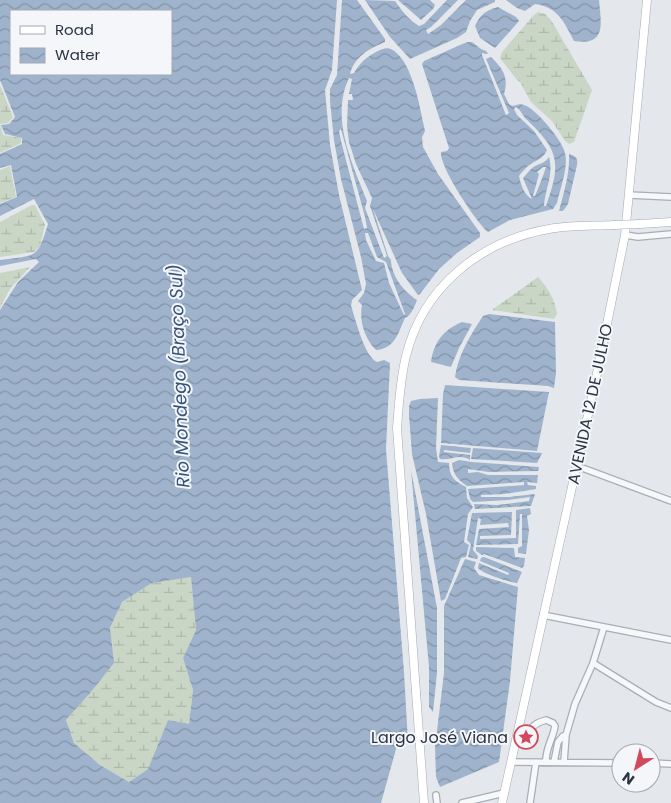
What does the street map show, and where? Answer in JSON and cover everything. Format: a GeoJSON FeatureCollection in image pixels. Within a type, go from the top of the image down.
{"type":"FeatureCollection","features":[{"type":"Feature","properties":{"kind":"main road","name":"AVENIDA 12 DE JULHO"},"geometry":{"type":"LineString","coordinates":[[502,803],[577,466],[625,235],[647,0]]}},
{"type":"Feature","properties":{"kind":"main road"},"geometry":{"type":"LineString","coordinates":[[424,803],[398,428],[400,387],[408,346],[414,329],[428,302],[448,279],[476,256],[515,237],[550,228],[671,222]]}},
{"type":"Feature","properties":{"kind":"street"},"geometry":{"type":"LineString","coordinates":[[629,195],[671,197]]}},
{"type":"Feature","properties":{"kind":"street"},"geometry":{"type":"LineString","coordinates":[[625,235],[638,237],[671,234]]}},
{"type":"Feature","properties":{"kind":"street"},"geometry":{"type":"LineString","coordinates":[[577,466],[671,501]]}},
{"type":"Feature","properties":{"kind":"street"},"geometry":{"type":"LineString","coordinates":[[543,615],[671,640]]}},
{"type":"Feature","properties":{"kind":"street"},"geometry":{"type":"LineString","coordinates":[[564,762],[566,736],[575,704],[593,663],[604,627]]}},
{"type":"Feature","properties":{"kind":"street"},"geometry":{"type":"LineString","coordinates":[[593,663],[656,702],[671,708]]}},
{"type":"Feature","properties":{"kind":"street"},"geometry":{"type":"LineString","coordinates":[[530,730],[533,726],[546,720],[555,726],[546,752],[546,762]]}},
{"type":"Feature","properties":{"kind":"street"},"geometry":{"type":"LineString","coordinates":[[554,762],[559,739],[566,736]]}},
{"type":"Feature","properties":{"kind":"street"},"geometry":{"type":"LineString","coordinates":[[512,762],[611,763]]}},
{"type":"Feature","properties":{"kind":"street"},"geometry":{"type":"LineString","coordinates":[[530,803],[536,762]]}},
{"type":"Feature","properties":{"kind":"street"},"geometry":{"type":"LineString","coordinates":[[462,803],[504,794]]}},
{"type":"Feature","properties":{"kind":"street"},"geometry":{"type":"LineString","coordinates":[[436,795],[437,803]]}},
{"type":"Feature","properties":{"kind":"green space"},"geometry":{"type":"Polygon","coordinates":[[[538,12],[545,14],[551,20],[592,90],[574,142],[569,144],[552,121],[531,102],[520,82],[500,58],[502,52],[538,12]]]}},
{"type":"Feature","properties":{"kind":"green space"},"geometry":{"type":"Polygon","coordinates":[[[0,85],[13,117],[8,123],[0,124],[0,85]]]}},
{"type":"Feature","properties":{"kind":"green space"},"geometry":{"type":"Polygon","coordinates":[[[0,124],[3,135],[21,138],[21,143],[0,153],[0,124]]]}},
{"type":"Feature","properties":{"kind":"green space"},"geometry":{"type":"Polygon","coordinates":[[[10,166],[16,197],[0,203],[0,170],[10,166]]]}},
{"type":"Feature","properties":{"kind":"green space"},"geometry":{"type":"Polygon","coordinates":[[[35,205],[45,225],[40,246],[34,252],[0,257],[0,222],[35,205]]]}},
{"type":"Feature","properties":{"kind":"green space"},"geometry":{"type":"Polygon","coordinates":[[[30,267],[10,289],[0,308],[0,273],[30,267]]]}},
{"type":"Feature","properties":{"kind":"green space"},"geometry":{"type":"Polygon","coordinates":[[[538,277],[555,303],[557,314],[554,319],[492,310],[538,277]]]}},
{"type":"Feature","properties":{"kind":"green space"},"geometry":{"type":"Polygon","coordinates":[[[191,576],[196,630],[183,658],[193,690],[189,725],[168,720],[148,769],[129,782],[100,765],[74,743],[66,720],[113,663],[110,628],[122,602],[152,583],[191,576]]]}},
{"type":"Feature","properties":{"kind":"water","name":"Rio Mondego (Braço Sul)"},"geometry":{"type":"Polygon","coordinates":[[[0,0],[337,0],[332,70],[325,90],[330,145],[339,195],[362,290],[352,300],[351,306],[368,353],[377,362],[384,360],[390,363],[386,449],[408,742],[399,744],[396,749],[381,803],[0,803],[0,310],[18,282],[39,262],[36,259],[0,266],[0,260],[33,254],[41,244],[48,224],[34,199],[0,216],[0,204],[17,197],[11,165],[0,168],[0,154],[22,144],[22,138],[5,134],[1,125],[9,124],[15,117],[0,80],[0,0]],[[191,577],[152,583],[122,602],[110,628],[114,663],[66,720],[74,743],[100,765],[129,782],[148,769],[168,720],[189,724],[193,690],[183,658],[196,630],[191,577]]]}},
{"type":"Feature","properties":{"kind":"water"},"geometry":{"type":"Polygon","coordinates":[[[342,0],[357,0],[385,39],[385,42],[368,50],[359,58],[350,74],[354,73],[366,58],[379,50],[389,48],[398,54],[409,71],[416,93],[425,131],[422,137],[423,147],[438,174],[480,233],[480,237],[457,253],[439,269],[418,295],[402,273],[373,209],[393,271],[403,288],[417,300],[412,312],[405,318],[391,344],[376,350],[368,340],[362,323],[362,305],[358,301],[364,293],[366,284],[341,179],[334,140],[330,89],[337,75],[342,0]],[[349,78],[344,93],[342,109],[345,140],[367,201],[365,208],[384,258],[387,256],[370,206],[372,198],[356,164],[349,142],[347,126],[348,100],[353,100],[352,94],[349,94],[352,79],[349,78]],[[341,129],[339,131],[364,229],[367,228],[365,217],[341,129]],[[365,233],[366,240],[376,261],[384,263],[389,283],[404,315],[386,262],[377,257],[368,233],[365,233]]]}},
{"type":"Feature","properties":{"kind":"water"},"geometry":{"type":"Polygon","coordinates":[[[365,0],[395,1],[406,15],[419,26],[424,24],[447,0],[458,0],[426,30],[428,34],[441,25],[466,0],[495,0],[495,2],[477,10],[466,32],[410,59],[390,37],[365,0]]]}},
{"type":"Feature","properties":{"kind":"water"},"geometry":{"type":"Polygon","coordinates":[[[398,0],[430,0],[435,5],[421,20],[398,0]]]}},
{"type":"Feature","properties":{"kind":"water"},"geometry":{"type":"Polygon","coordinates":[[[506,0],[599,0],[600,31],[592,40],[585,42],[574,41],[559,16],[549,8],[535,4],[525,11],[506,0]]]}},
{"type":"Feature","properties":{"kind":"water"},"geometry":{"type":"Polygon","coordinates":[[[498,7],[516,17],[519,21],[495,48],[480,38],[475,26],[484,13],[498,7]]]}},
{"type":"Feature","properties":{"kind":"water"},"geometry":{"type":"Polygon","coordinates":[[[467,42],[472,42],[486,51],[488,54],[482,53],[482,55],[506,115],[509,113],[486,59],[491,57],[499,65],[504,74],[506,83],[504,94],[509,104],[512,106],[522,104],[535,112],[553,132],[564,150],[566,162],[564,177],[557,203],[553,209],[510,220],[488,232],[482,226],[459,193],[442,159],[441,152],[447,151],[449,148],[422,64],[424,61],[467,42]],[[516,107],[514,109],[517,115],[534,131],[547,150],[542,157],[529,165],[521,173],[519,176],[521,183],[525,192],[532,199],[523,178],[533,167],[544,162],[549,157],[549,182],[544,206],[546,206],[554,179],[554,158],[546,140],[516,107]],[[546,167],[537,172],[539,174],[533,196],[535,196],[546,167]]]}},
{"type":"Feature","properties":{"kind":"water"},"geometry":{"type":"Polygon","coordinates":[[[569,154],[576,158],[577,165],[568,204],[563,211],[559,211],[568,175],[569,154]]]}},
{"type":"Feature","properties":{"kind":"water"},"geometry":{"type":"Polygon","coordinates":[[[489,314],[555,322],[556,373],[554,388],[459,380],[455,377],[462,353],[470,337],[483,316],[489,314]]]}},
{"type":"Feature","properties":{"kind":"water"},"geometry":{"type":"Polygon","coordinates":[[[462,322],[472,324],[451,367],[431,362],[434,348],[440,338],[455,325],[462,322]]]}},
{"type":"Feature","properties":{"kind":"water"},"geometry":{"type":"Polygon","coordinates":[[[445,385],[549,392],[537,451],[441,443],[445,385]]]}},
{"type":"Feature","properties":{"kind":"water"},"geometry":{"type":"Polygon","coordinates":[[[438,398],[436,448],[438,462],[449,463],[451,475],[458,483],[466,487],[467,498],[473,507],[468,514],[464,542],[469,545],[466,557],[461,558],[445,599],[441,601],[426,514],[412,454],[409,415],[411,401],[438,398]]]}},
{"type":"Feature","properties":{"kind":"water"},"geometry":{"type":"Polygon","coordinates":[[[441,445],[471,448],[470,453],[444,450],[444,452],[470,455],[470,460],[462,457],[440,459],[441,445]]]}},
{"type":"Feature","properties":{"kind":"water"},"geometry":{"type":"Polygon","coordinates":[[[473,448],[542,453],[537,463],[471,459],[473,448]]]}},
{"type":"Feature","properties":{"kind":"water"},"geometry":{"type":"Polygon","coordinates":[[[459,460],[539,467],[538,471],[489,472],[468,469],[468,473],[478,472],[488,475],[538,475],[537,483],[527,482],[528,485],[536,486],[536,489],[504,494],[481,495],[481,497],[509,497],[535,494],[531,506],[475,509],[474,504],[497,505],[529,501],[530,497],[473,502],[470,499],[468,489],[524,485],[524,482],[467,486],[458,479],[453,470],[452,463],[459,460]]]}},
{"type":"Feature","properties":{"kind":"water"},"geometry":{"type":"Polygon","coordinates":[[[411,470],[437,608],[437,673],[433,712],[429,707],[429,667],[411,470]]]}},
{"type":"Feature","properties":{"kind":"water"},"geometry":{"type":"Polygon","coordinates":[[[530,508],[531,514],[527,516],[529,530],[526,554],[518,553],[518,548],[522,546],[522,514],[520,514],[518,544],[476,545],[479,529],[509,527],[508,523],[480,525],[481,519],[478,518],[473,550],[478,556],[477,559],[468,557],[471,544],[467,540],[472,513],[512,512],[511,535],[480,536],[480,539],[516,538],[516,510],[530,508]]]}},
{"type":"Feature","properties":{"kind":"water"},"geometry":{"type":"Polygon","coordinates":[[[476,547],[514,548],[515,557],[525,558],[524,566],[522,568],[484,554],[482,555],[476,551],[476,547]]]}},
{"type":"Feature","properties":{"kind":"water"},"geometry":{"type":"Polygon","coordinates":[[[484,557],[522,572],[517,583],[485,573],[478,568],[479,563],[508,575],[509,573],[480,561],[484,557]]]}},
{"type":"Feature","properties":{"kind":"water"},"geometry":{"type":"Polygon","coordinates":[[[465,559],[476,562],[474,568],[479,575],[518,587],[510,681],[499,762],[440,787],[436,777],[435,747],[444,673],[444,606],[465,559]]]}},
{"type":"Feature","properties":{"kind":"place","name":"Largo José Viana"},"geometry":{"type":"Point","coordinates":[526,737]}}]}
